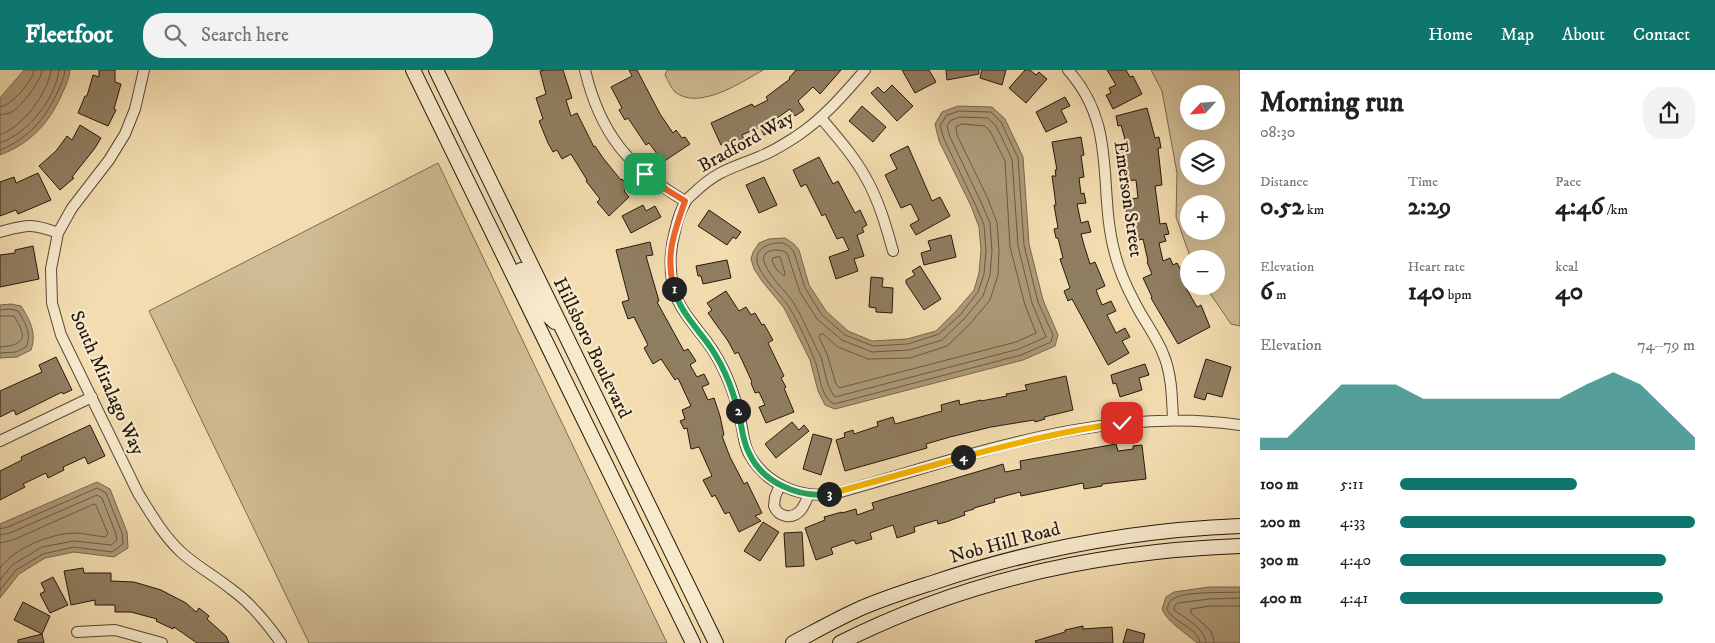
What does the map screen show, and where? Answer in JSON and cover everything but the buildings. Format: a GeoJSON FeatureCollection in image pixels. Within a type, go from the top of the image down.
{"type":"FeatureCollection","features":[{"type":"Feature","properties":{"kind":"street","name":"South Miralago Way"},"geometry":{"type":"LineString","coordinates":[[144,70],[135,109],[125,134],[109,160],[72,208],[58,233],[51,269],[52,303],[61,335],[138,493],[166,536],[188,557],[233,590],[266,622],[280,643]]}},
{"type":"Feature","properties":{"kind":"street","name":"Hillsboro Boulevard"},"geometry":{"type":"LineString","coordinates":[[413,70],[693,643]]}},
{"type":"Feature","properties":{"kind":"street","name":"Hillsboro Boulevard"},"geometry":{"type":"LineString","coordinates":[[436,70],[716,643]]}},
{"type":"Feature","properties":{"kind":"street"},"geometry":{"type":"LineString","coordinates":[[584,70],[595,106],[617,144],[645,174],[685,201],[672,242],[669,263],[675,294],[683,310],[718,359],[727,378],[749,453],[756,465],[780,485],[817,496],[833,494],[1026,440],[1081,428],[1174,420],[1209,421],[1240,425]]}},
{"type":"Feature","properties":{"kind":"street","name":"Bradford Way"},"geometry":{"type":"LineString","coordinates":[[685,201],[724,169],[762,156],[782,146],[822,118],[865,70]]}},
{"type":"Feature","properties":{"kind":"street","name":"Emerson Street"},"geometry":{"type":"LineString","coordinates":[[1068,70],[1086,94],[1100,129],[1115,253],[1135,303],[1164,356],[1170,376],[1174,420]]}},
{"type":"Feature","properties":{"kind":"street"},"geometry":{"type":"LineString","coordinates":[[822,118],[866,177],[885,220],[893,252]]}},
{"type":"Feature","properties":{"kind":"street"},"geometry":{"type":"LineString","coordinates":[[462,171],[479,184],[503,232],[512,243],[520,243]]}},
{"type":"Feature","properties":{"kind":"street"},"geometry":{"type":"LineString","coordinates":[[0,232],[28,225],[58,233]]}},
{"type":"Feature","properties":{"kind":"street"},"geometry":{"type":"LineString","coordinates":[[505,257],[518,263],[542,310],[561,328]]}},
{"type":"Feature","properties":{"kind":"street"},"geometry":{"type":"LineString","coordinates":[[0,441],[92,397]]}},
{"type":"Feature","properties":{"kind":"street"},"geometry":{"type":"LineString","coordinates":[[780,485],[775,497],[774,506],[780,515],[793,516],[797,514],[804,506],[809,494]]}},
{"type":"Feature","properties":{"kind":"street","name":"Nob Hill Road"},"geometry":{"type":"LineString","coordinates":[[793,643],[858,610],[891,597],[950,576],[1011,558],[1064,546],[1145,533],[1240,526]]}},
{"type":"Feature","properties":{"kind":"street","name":"Nob Hill Road"},"geometry":{"type":"LineString","coordinates":[[840,643],[900,615],[962,592],[1015,577],[1069,565],[1144,553],[1197,547],[1240,546]]}},
{"type":"Feature","properties":{"kind":"street"},"geometry":{"type":"LineString","coordinates":[[77,632],[115,630],[162,643]]}},
{"type":"Feature","properties":{"kind":"shaded area"},"geometry":{"type":"Polygon","coordinates":[[[667,70],[763,70],[720,93],[696,98],[685,97],[675,92],[665,75],[667,70]]]}},
{"type":"Feature","properties":{"kind":"shaded area"},"geometry":{"type":"Polygon","coordinates":[[[1151,70],[1240,70],[1240,326],[1231,324],[1211,295],[1225,295],[1225,250],[1188,250],[1184,240],[1225,240],[1225,195],[1180,195],[1180,228],[1176,217],[1177,173],[1162,91],[1151,70]]]}},
{"type":"Feature","properties":{"kind":"shaded area"},"geometry":{"type":"Polygon","coordinates":[[[438,163],[667,643],[309,643],[149,311],[438,163]]]}},
{"type":"Feature","properties":{"kind":"water"},"geometry":{"type":"Polygon","coordinates":[[[24,70],[70,70],[61,96],[44,125],[29,139],[0,155],[0,98],[24,70]]]}},
{"type":"Feature","properties":{"kind":"water"},"geometry":{"type":"Polygon","coordinates":[[[958,106],[992,107],[1005,119],[1023,157],[1029,244],[1043,300],[1058,335],[1055,346],[1023,360],[835,409],[825,405],[818,391],[810,360],[784,308],[754,269],[751,259],[753,252],[759,243],[769,239],[785,238],[794,244],[799,250],[809,285],[826,311],[848,331],[872,341],[907,339],[936,331],[974,290],[979,273],[981,250],[979,227],[971,206],[939,141],[935,124],[942,112],[958,106]]]}},
{"type":"Feature","properties":{"kind":"water"},"geometry":{"type":"Polygon","coordinates":[[[11,304],[21,306],[27,316],[32,327],[33,344],[31,350],[17,357],[0,358],[0,305],[11,304]]]}},
{"type":"Feature","properties":{"kind":"water"},"geometry":{"type":"Polygon","coordinates":[[[97,482],[110,489],[127,532],[128,548],[114,557],[74,552],[45,558],[19,574],[0,598],[0,524],[97,482]]]}},
{"type":"Feature","properties":{"kind":"water"},"geometry":{"type":"Polygon","coordinates":[[[1209,587],[1240,587],[1240,643],[1197,643],[1164,614],[1162,609],[1166,597],[1174,592],[1209,587]]]}},
{"type":"Feature","properties":{"kind":"route"},"geometry":{"type":"LineString","coordinates":[[645,174],[685,201],[676,226],[669,263],[675,294],[683,310],[718,359],[727,378],[749,453],[756,465],[780,485],[817,496],[833,494],[1026,440],[1081,428],[1122,423]]}}]}
